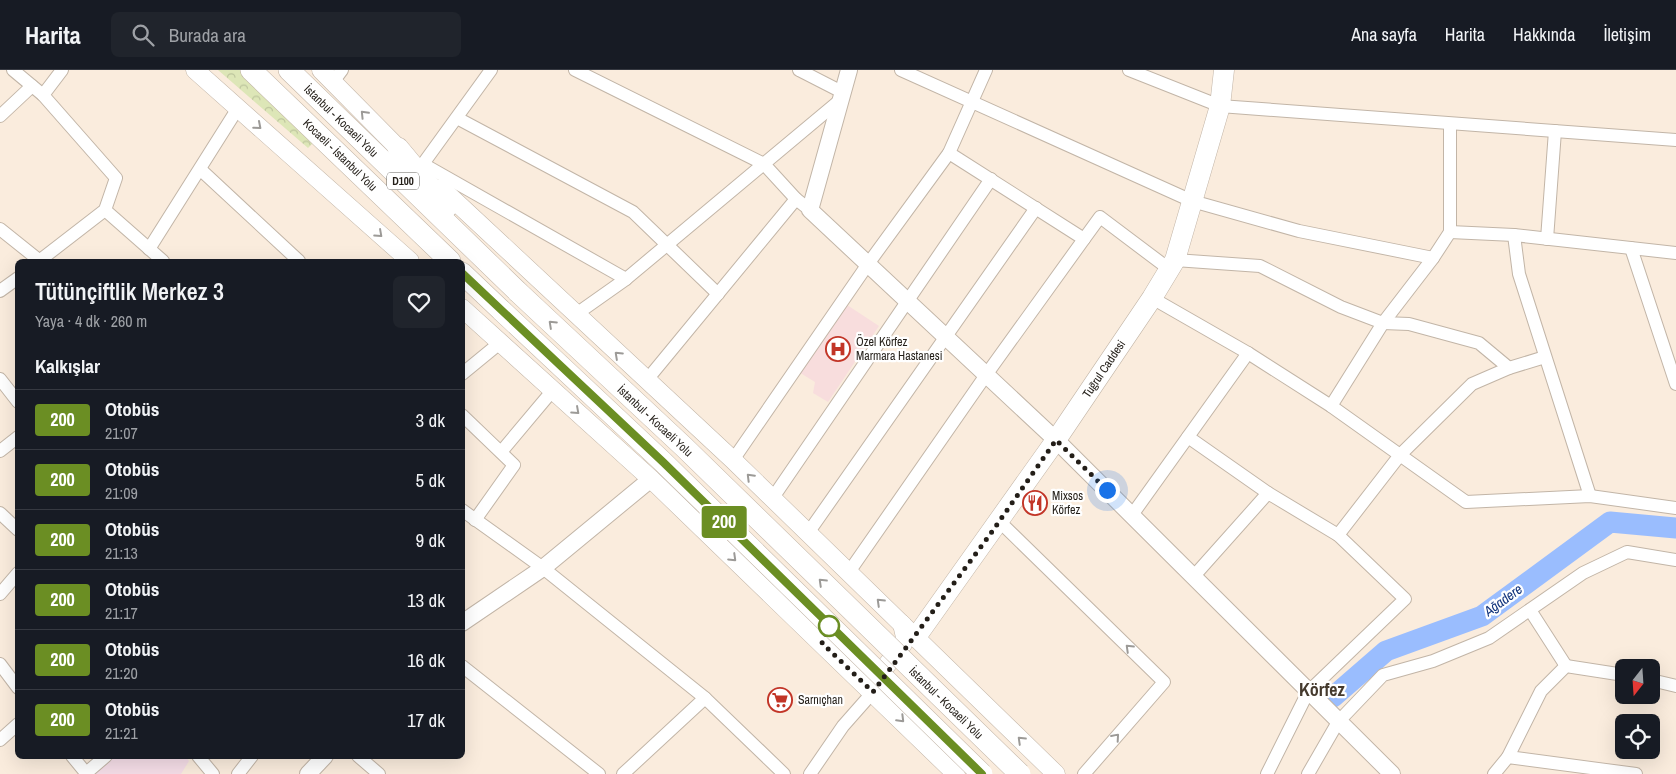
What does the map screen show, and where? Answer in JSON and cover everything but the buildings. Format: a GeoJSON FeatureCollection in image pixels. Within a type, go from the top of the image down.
{"type":"FeatureCollection","features":[{"type":"Feature","properties":{"kind":"highway","name":"Kocaeli - İstanbul Yolu"},"geometry":{"type":"LineString","coordinates":[[251,70],[448,259]]}},
{"type":"Feature","properties":{"kind":"highway","name":"İstanbul - Kocaeli Yolu"},"geometry":{"type":"LineString","coordinates":[[289,70],[518,292],[684,447],[1020,774]]}},
{"type":"Feature","properties":{"kind":"highway"},"geometry":{"type":"LineString","coordinates":[[398,148],[518,292]]}},
{"type":"Feature","properties":{"kind":"highway"},"geometry":{"type":"LineString","coordinates":[[465,276],[663,462],[982,774]]}},
{"type":"Feature","properties":{"kind":"main road"},"geometry":{"type":"LineString","coordinates":[[195,70],[408,259]]}},
{"type":"Feature","properties":{"kind":"main road","name":"Tuğrul Caddesi"},"geometry":{"type":"LineString","coordinates":[[909,631],[1000,522],[1152,298],[1172,265],[1220,106],[1224,70]]}},
{"type":"Feature","properties":{"kind":"main road"},"geometry":{"type":"LineString","coordinates":[[332,74],[398,148],[421,166],[575,315],[733,460],[1056,774]]}},
{"type":"Feature","properties":{"kind":"main road"},"geometry":{"type":"LineString","coordinates":[[465,311],[651,480],[956,774]]}},
{"type":"Feature","properties":{"kind":"main road"},"geometry":{"type":"LineString","coordinates":[[859,679],[876,679],[903,644],[909,631]]}},
{"type":"Feature","properties":{"kind":"main road"},"geometry":{"type":"LineString","coordinates":[[873,692],[909,631]]}},
{"type":"Feature","properties":{"kind":"street"},"geometry":{"type":"LineString","coordinates":[[13,70],[43,94],[116,178],[105,210],[42,259]]}},
{"type":"Feature","properties":{"kind":"street"},"geometry":{"type":"LineString","coordinates":[[43,94],[62,70]]}},
{"type":"Feature","properties":{"kind":"street"},"geometry":{"type":"LineString","coordinates":[[491,70],[421,166],[626,279]]}},
{"type":"Feature","properties":{"kind":"street"},"geometry":{"type":"LineString","coordinates":[[575,70],[764,164],[796,199],[1056,440],[1392,774]]}},
{"type":"Feature","properties":{"kind":"street"},"geometry":{"type":"LineString","coordinates":[[798,70],[840,97]]}},
{"type":"Feature","properties":{"kind":"street"},"geometry":{"type":"LineString","coordinates":[[810,210],[849,70]]}},
{"type":"Feature","properties":{"kind":"street"},"geometry":{"type":"LineString","coordinates":[[900,70],[1192,201],[1299,231],[1433,258]]}},
{"type":"Feature","properties":{"kind":"street"},"geometry":{"type":"LineString","coordinates":[[733,460],[868,264],[949,153],[986,70]]}},
{"type":"Feature","properties":{"kind":"street"},"geometry":{"type":"LineString","coordinates":[[1129,70],[1220,106],[1676,140]]}},
{"type":"Feature","properties":{"kind":"street"},"geometry":{"type":"LineString","coordinates":[[0,116],[32,86]]}},
{"type":"Feature","properties":{"kind":"street"},"geometry":{"type":"LineString","coordinates":[[575,315],[626,279],[764,164],[840,97]]}},
{"type":"Feature","properties":{"kind":"street"},"geometry":{"type":"LineString","coordinates":[[150,249],[238,108]]}},
{"type":"Feature","properties":{"kind":"street"},"geometry":{"type":"LineString","coordinates":[[457,118],[633,212],[718,294]]}},
{"type":"Feature","properties":{"kind":"street"},"geometry":{"type":"LineString","coordinates":[[1331,406],[1384,323],[1433,258],[1450,232],[1450,124]]}},
{"type":"Feature","properties":{"kind":"street"},"geometry":{"type":"LineString","coordinates":[[1547,239],[1555,131]]}},
{"type":"Feature","properties":{"kind":"street"},"geometry":{"type":"LineString","coordinates":[[949,153],[1084,239]]}},
{"type":"Feature","properties":{"kind":"street"},"geometry":{"type":"LineString","coordinates":[[201,170],[297,259]]}},
{"type":"Feature","properties":{"kind":"street"},"geometry":{"type":"LineString","coordinates":[[772,499],[991,180]]}},
{"type":"Feature","properties":{"kind":"street"},"geometry":{"type":"LineString","coordinates":[[646,381],[796,199]]}},
{"type":"Feature","properties":{"kind":"street"},"geometry":{"type":"LineString","coordinates":[[808,533],[1036,208]]}},
{"type":"Feature","properties":{"kind":"street"},"geometry":{"type":"LineString","coordinates":[[105,210],[161,259]]}},
{"type":"Feature","properties":{"kind":"street"},"geometry":{"type":"LineString","coordinates":[[849,572],[986,375],[1100,217],[1172,265],[1260,266],[1341,307],[1384,323],[1409,324],[1479,343],[1509,368]]}},
{"type":"Feature","properties":{"kind":"street"},"geometry":{"type":"LineString","coordinates":[[0,230],[36,259]]}},
{"type":"Feature","properties":{"kind":"street"},"geometry":{"type":"LineString","coordinates":[[1450,232],[1514,235],[1676,253]]}},
{"type":"Feature","properties":{"kind":"street"},"geometry":{"type":"LineString","coordinates":[[1514,235],[1519,274],[1590,496]]}},
{"type":"Feature","properties":{"kind":"street"},"geometry":{"type":"LineString","coordinates":[[1631,248],[1676,384]]}},
{"type":"Feature","properties":{"kind":"street"},"geometry":{"type":"LineString","coordinates":[[0,291],[15,280]]}},
{"type":"Feature","properties":{"kind":"street"},"geometry":{"type":"LineString","coordinates":[[1152,298],[1248,353],[1331,406],[1466,502],[1590,496],[1676,508]]}},
{"type":"Feature","properties":{"kind":"street"},"geometry":{"type":"LineString","coordinates":[[465,372],[501,342]]}},
{"type":"Feature","properties":{"kind":"street"},"geometry":{"type":"LineString","coordinates":[[1132,515],[1248,353]]}},
{"type":"Feature","properties":{"kind":"street"},"geometry":{"type":"LineString","coordinates":[[1338,535],[1400,455],[1472,384],[1509,368],[1545,357]]}},
{"type":"Feature","properties":{"kind":"street"},"geometry":{"type":"LineString","coordinates":[[0,379],[15,398]]}},
{"type":"Feature","properties":{"kind":"street"},"geometry":{"type":"LineString","coordinates":[[502,452],[553,390]]}},
{"type":"Feature","properties":{"kind":"street"},"geometry":{"type":"LineString","coordinates":[[465,418],[514,465],[475,520]]}},
{"type":"Feature","properties":{"kind":"street"},"geometry":{"type":"LineString","coordinates":[[1188,437],[1268,493],[1338,535],[1405,599],[1308,692],[1267,774]]}},
{"type":"Feature","properties":{"kind":"street"},"geometry":{"type":"LineString","coordinates":[[0,451],[15,439]]}},
{"type":"Feature","properties":{"kind":"street"},"geometry":{"type":"LineString","coordinates":[[465,621],[543,568],[651,480]]}},
{"type":"Feature","properties":{"kind":"street"},"geometry":{"type":"LineString","coordinates":[[1194,576],[1268,493]]}},
{"type":"Feature","properties":{"kind":"street"},"geometry":{"type":"LineString","coordinates":[[465,512],[543,568],[705,698],[784,774]]}},
{"type":"Feature","properties":{"kind":"street"},"geometry":{"type":"LineString","coordinates":[[0,513],[15,527]]}},
{"type":"Feature","properties":{"kind":"street"},"geometry":{"type":"LineString","coordinates":[[1000,522],[1164,682],[1084,774]]}},
{"type":"Feature","properties":{"kind":"street"},"geometry":{"type":"LineString","coordinates":[[1308,774],[1338,722],[1383,675],[1433,661],[1489,638],[1582,573],[1627,552],[1676,560]]}},
{"type":"Feature","properties":{"kind":"street"},"geometry":{"type":"LineString","coordinates":[[0,594],[15,576]]}},
{"type":"Feature","properties":{"kind":"street"},"geometry":{"type":"LineString","coordinates":[[1530,610],[1566,666],[1615,674]]}},
{"type":"Feature","properties":{"kind":"street"},"geometry":{"type":"LineString","coordinates":[[0,664],[15,684]]}},
{"type":"Feature","properties":{"kind":"street"},"geometry":{"type":"LineString","coordinates":[[1494,774],[1508,757],[1540,691],[1566,666]]}},
{"type":"Feature","properties":{"kind":"street"},"geometry":{"type":"LineString","coordinates":[[465,668],[598,774]]}},
{"type":"Feature","properties":{"kind":"street"},"geometry":{"type":"LineString","coordinates":[[1660,682],[1676,686]]}},
{"type":"Feature","properties":{"kind":"street"},"geometry":{"type":"LineString","coordinates":[[810,774],[843,726],[873,692]]}},
{"type":"Feature","properties":{"kind":"street"},"geometry":{"type":"LineString","coordinates":[[623,774],[705,698]]}},
{"type":"Feature","properties":{"kind":"street"},"geometry":{"type":"LineString","coordinates":[[0,740],[15,727]]}},
{"type":"Feature","properties":{"kind":"street"},"geometry":{"type":"LineString","coordinates":[[1508,757],[1574,770],[1636,774]]}},
{"type":"Feature","properties":{"kind":"street"},"geometry":{"type":"LineString","coordinates":[[74,759],[85,773],[102,759]]}},
{"type":"Feature","properties":{"kind":"street"},"geometry":{"type":"LineString","coordinates":[[200,759],[213,774]]}},
{"type":"Feature","properties":{"kind":"street"},"geometry":{"type":"LineString","coordinates":[[238,774],[250,759]]}},
{"type":"Feature","properties":{"kind":"street"},"geometry":{"type":"LineString","coordinates":[[308,774],[322,759]]}},
{"type":"Feature","properties":{"kind":"street"},"geometry":{"type":"LineString","coordinates":[[362,759],[379,774]]}},
{"type":"Feature","properties":{"kind":"shaded area","name":"Özel Körfez Marmara Hastanesi"},"geometry":{"type":"Polygon","coordinates":[[[844,303],[879,326],[828,402],[813,393],[815,382],[797,371],[844,303]]]}},
{"type":"Feature","properties":{"kind":"shaded area"},"geometry":{"type":"Polygon","coordinates":[[[111,759],[187,759],[189,761],[181,774],[93,774],[111,759]]]}},
{"type":"Feature","properties":{"kind":"green space"},"geometry":{"type":"Polygon","coordinates":[[[218,70],[242,70],[318,138],[308,148],[218,70]]]}},
{"type":"Feature","properties":{"kind":"waterway","name":"Ağadere"},"geometry":{"type":"LineString","coordinates":[[1333,697],[1386,651],[1482,616],[1610,522],[1676,528]]}},
{"type":"Feature","properties":{"kind":"bus line","name":"200"},"geometry":{"type":"LineString","coordinates":[[465,276],[663,462],[885,682],[982,774]]}},
{"type":"Feature","properties":{"kind":"place","name":"Özel Körfez Marmara Hastanesi"},"geometry":{"type":"Point","coordinates":[838,349]}},
{"type":"Feature","properties":{"kind":"place","name":"Mixsos Körfez"},"geometry":{"type":"Point","coordinates":[1035,503]}},
{"type":"Feature","properties":{"kind":"place","name":"Sarnıçhan"},"geometry":{"type":"Point","coordinates":[780,700]}},
{"type":"Feature","properties":{"kind":"district","name":"Körfez"},"geometry":{"type":"Point","coordinates":[1322,689]}},
{"type":"Feature","properties":{"kind":"route"},"geometry":{"type":"LineString","coordinates":[[829,626],[822,643],[873,692],[916,637],[1056,440],[1107,490]]}}]}
